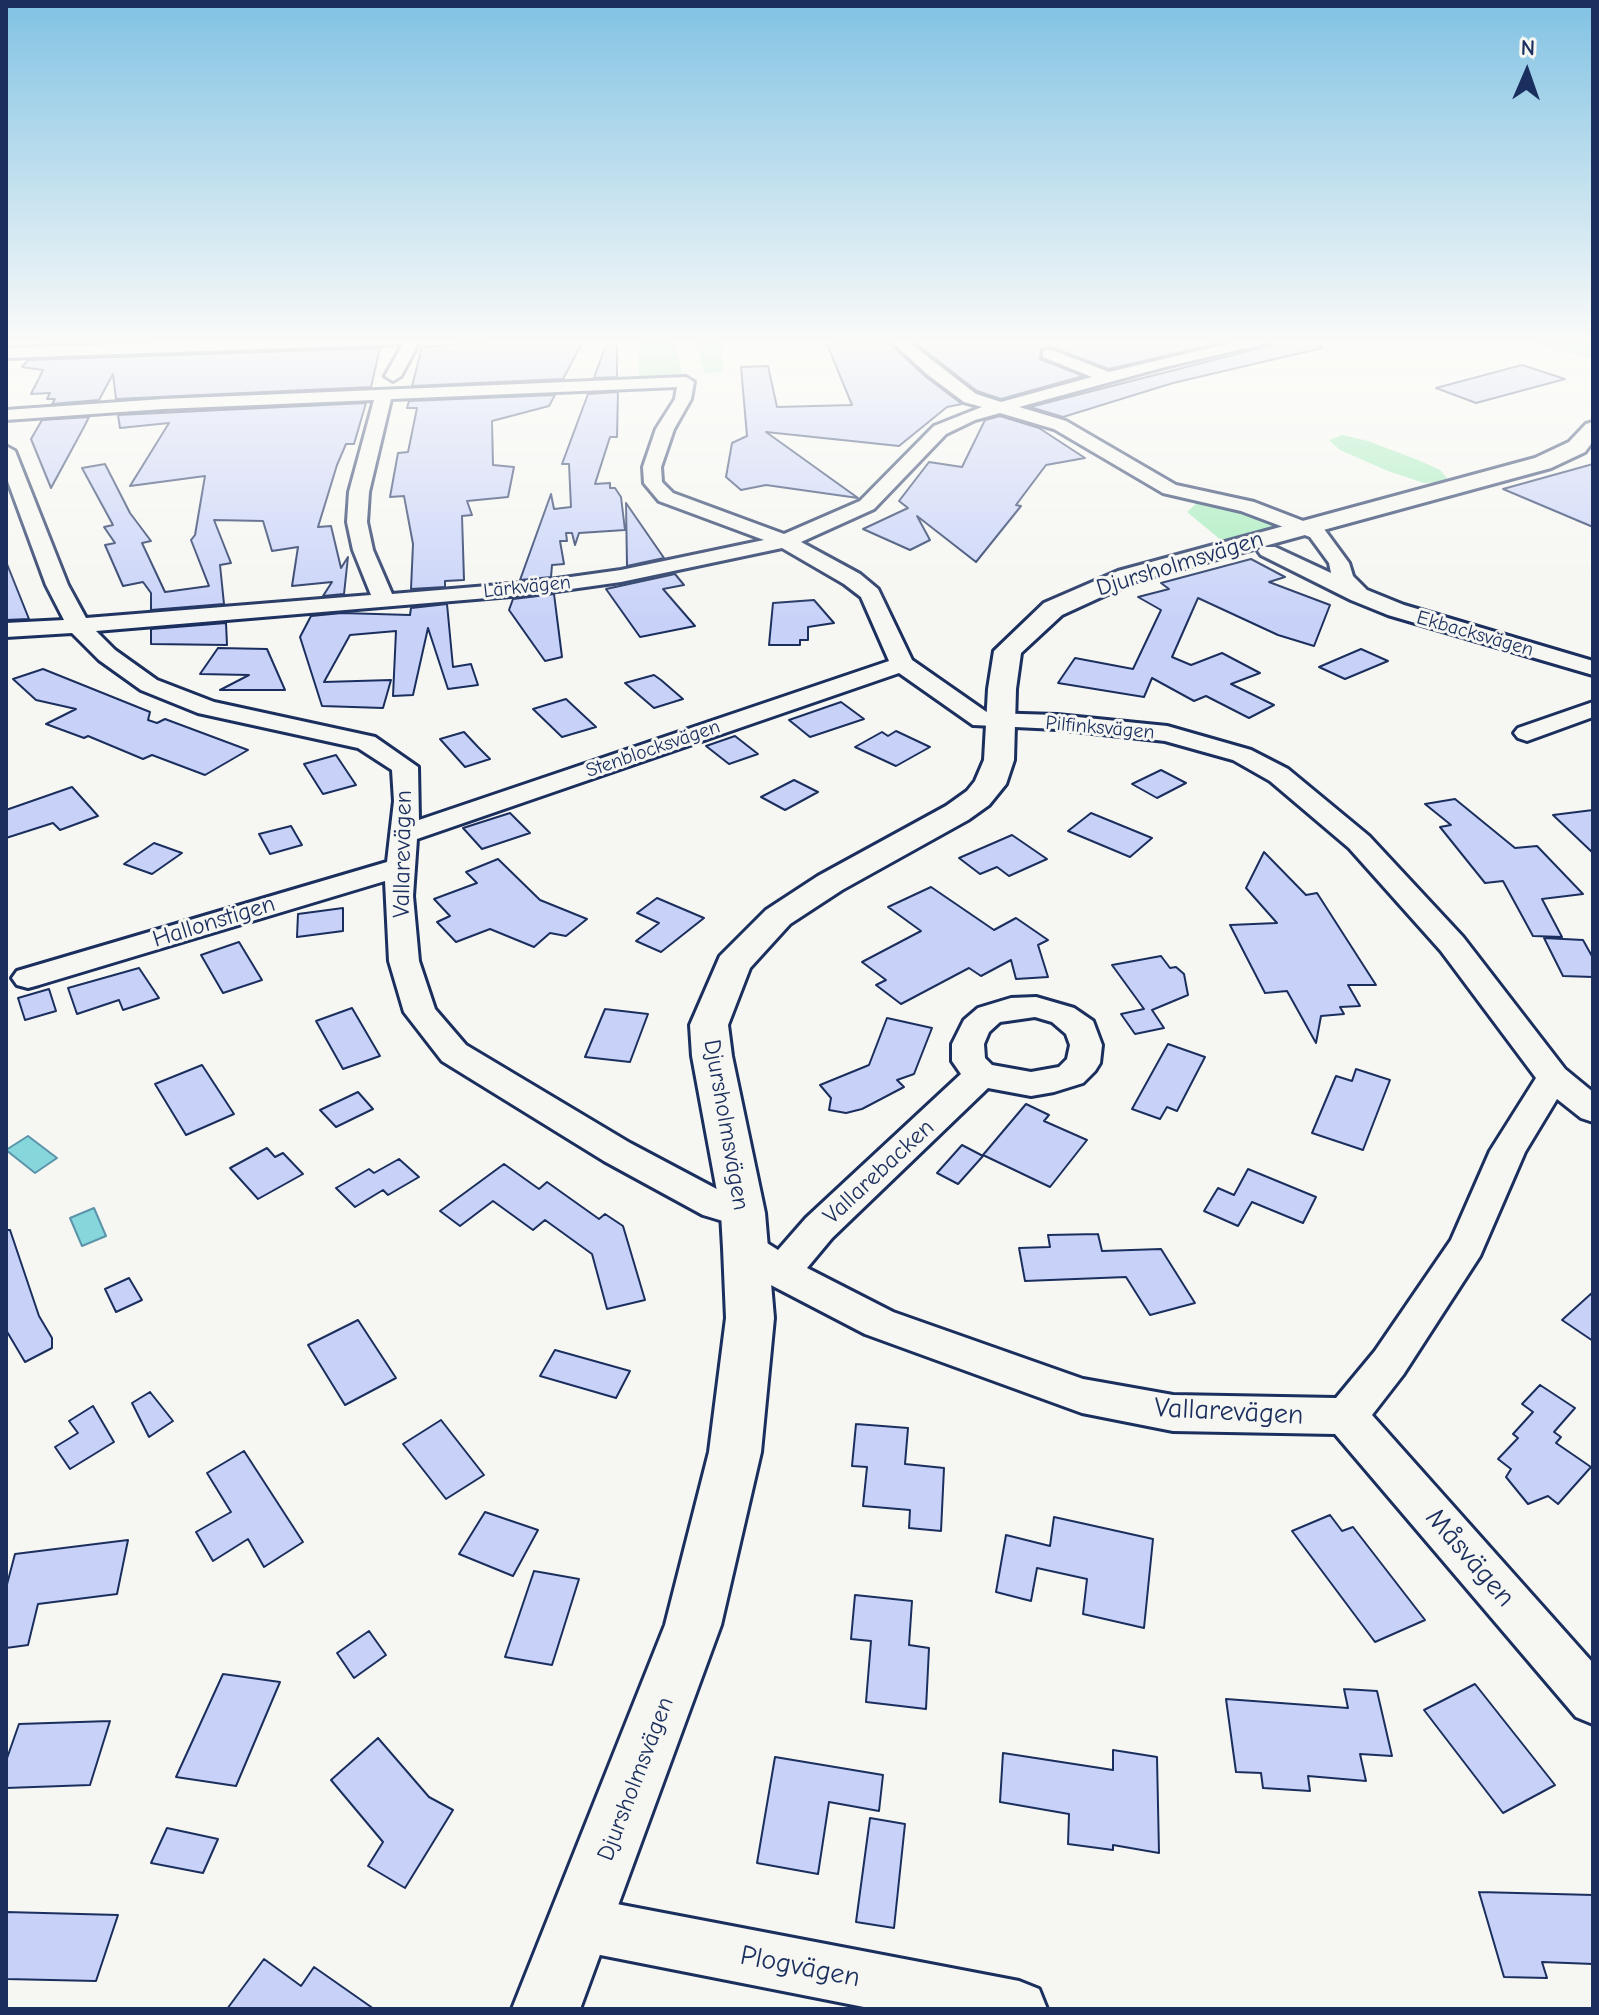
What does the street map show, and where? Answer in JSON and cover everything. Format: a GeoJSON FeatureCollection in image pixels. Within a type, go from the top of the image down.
{"type":"FeatureCollection","features":[{"type":"Feature","properties":{"kind":"street"},"geometry":{"type":"LineString","coordinates":[[374,433],[359,492],[357,522],[363,550],[383,599]]}},
{"type":"Feature","properties":{"kind":"street"},"geometry":{"type":"LineString","coordinates":[[664,433],[652,467],[653,483],[657,490],[686,506],[785,541],[834,568],[870,594],[902,664]]}},
{"type":"Feature","properties":{"kind":"street","name":"Lärkvägen"},"geometry":{"type":"LineString","coordinates":[[6,630],[79,627],[584,581],[711,560],[785,541],[867,505],[937,433]]}},
{"type":"Feature","properties":{"kind":"street"},"geometry":{"type":"LineString","coordinates":[[1074,433],[1170,489],[1247,506],[1317,533],[1339,563],[1343,578],[1359,595]]}},
{"type":"Feature","properties":{"kind":"street","name":"Djursholmsvägen"},"geometry":{"type":"LineString","coordinates":[[546,2009],[693,1625],[735,1452],[750,1318],[744,1230],[709,1025],[733,964],[778,917],[830,883],[957,813],[978,798],[990,784],[999,760],[1002,689],[1008,651],[1053,609],[1127,576],[1543,463],[1577,447],[1589,433]]}},
{"type":"Feature","properties":{"kind":"street","name":"Vallarevägen"},"geometry":{"type":"LineString","coordinates":[[6,451],[49,566],[79,627],[98,648],[149,685],[207,708],[366,742],[405,767],[407,801],[398,896],[404,961],[420,1012],[454,1053],[629,1159],[716,1205],[744,1230],[781,1272],[879,1323],[1082,1396],[1173,1413],[1346,1416]]}},
{"type":"Feature","properties":{"kind":"street","name":"Ekbacksvägen"},"geometry":{"type":"LineString","coordinates":[[1268,551],[1396,610],[1593,668]]}},
{"type":"Feature","properties":{"kind":"street","name":"Pilfinksvägen"},"geometry":{"type":"LineString","coordinates":[[902,664],[982,720],[1057,722],[1167,734],[1242,755],[1279,775],[1359,842],[1452,944],[1553,1077],[1593,1110]]}},
{"type":"Feature","properties":{"kind":"street","name":"Stenblocksvägen"},"geometry":{"type":"LineString","coordinates":[[404,834],[902,664]]}},
{"type":"Feature","properties":{"kind":"street"},"geometry":{"type":"LineString","coordinates":[[1527,733],[1593,709]]}},
{"type":"Feature","properties":{"kind":"street","name":"Hallonstigen"},"geometry":{"type":"LineString","coordinates":[[28,978],[400,867]]}},
{"type":"Feature","properties":{"kind":"street","name":"Vallarebacken"},"geometry":{"type":"LineString","coordinates":[[781,1272],[819,1228],[981,1075]]}},
{"type":"Feature","properties":{"kind":"street"},"geometry":{"type":"LineString","coordinates":[[1346,1416],[1389,1363],[1467,1246],[1508,1151],[1553,1077]]}},
{"type":"Feature","properties":{"kind":"street","name":"Måsvägen"},"geometry":{"type":"LineString","coordinates":[[1346,1416],[1593,1700]]}},
{"type":"Feature","properties":{"kind":"street","name":"Plogvägen"},"geometry":{"type":"LineString","coordinates":[[580,1924],[1019,2009]]}},
{"type":"Feature","properties":{"kind":"green space"},"geometry":{"type":"Polygon","coordinates":[[[1342,435],[1368,441],[1418,460],[1440,470],[1447,478],[1443,482],[1424,483],[1388,471],[1340,450],[1329,440],[1342,435]]]}},
{"type":"Feature","properties":{"kind":"green space"},"geometry":{"type":"Polygon","coordinates":[[[1199,501],[1253,512],[1281,525],[1221,540],[1187,512],[1199,501]]]}},
{"type":"Feature","properties":{"kind":"water"},"geometry":{"type":"Polygon","coordinates":[[[28,1136],[57,1158],[35,1173],[6,1150],[28,1136]]]}},
{"type":"Feature","properties":{"kind":"water"},"geometry":{"type":"Polygon","coordinates":[[[94,1208],[106,1236],[82,1246],[70,1218],[94,1208]]]}},
{"type":"Feature","properties":{"kind":"building"},"geometry":{"type":"Polygon","coordinates":[[[34,433],[80,433],[51,488],[31,439],[34,433]]]}},
{"type":"Feature","properties":{"kind":"building"},"geometry":{"type":"Polygon","coordinates":[[[163,433],[357,433],[354,444],[346,444],[337,465],[318,527],[331,526],[341,568],[348,557],[344,594],[323,596],[332,582],[292,586],[298,547],[272,551],[263,521],[214,520],[231,563],[220,565],[224,604],[151,610],[151,593],[143,582],[123,586],[105,545],[115,543],[104,527],[113,525],[82,468],[105,464],[130,513],[151,541],[142,543],[165,592],[209,586],[191,540],[195,535],[205,476],[130,486],[163,433]]]}},
{"type":"Feature","properties":{"kind":"building"},"geometry":{"type":"Polygon","coordinates":[[[412,433],[492,433],[493,465],[514,467],[508,497],[467,501],[472,515],[462,516],[464,580],[445,581],[445,587],[411,589],[413,544],[404,496],[390,497],[398,453],[408,452],[412,433]]]}},
{"type":"Feature","properties":{"kind":"building"},"geometry":{"type":"Polygon","coordinates":[[[574,433],[617,433],[617,437],[610,437],[595,484],[610,483],[610,488],[615,488],[621,497],[625,530],[579,533],[575,545],[572,533],[566,533],[567,541],[560,541],[564,564],[552,565],[551,577],[520,580],[551,494],[554,509],[571,507],[569,464],[562,464],[574,433]]]}},
{"type":"Feature","properties":{"kind":"building"},"geometry":{"type":"Polygon","coordinates":[[[747,433],[767,433],[858,498],[766,485],[741,490],[726,477],[732,443],[747,436],[747,433]]]}},
{"type":"Feature","properties":{"kind":"building"},"geometry":{"type":"Polygon","coordinates":[[[776,433],[915,433],[899,446],[776,433]]]}},
{"type":"Feature","properties":{"kind":"building"},"geometry":{"type":"Polygon","coordinates":[[[979,433],[1047,433],[1085,458],[1046,465],[1016,505],[1021,506],[976,562],[917,516],[930,540],[910,550],[863,529],[908,508],[899,501],[929,462],[962,467],[979,433]]]}},
{"type":"Feature","properties":{"kind":"building"},"geometry":{"type":"Polygon","coordinates":[[[1593,464],[1593,527],[1503,489],[1593,464]]]}},
{"type":"Feature","properties":{"kind":"building"},"geometry":{"type":"Polygon","coordinates":[[[626,503],[664,558],[627,566],[626,503]]]}},
{"type":"Feature","properties":{"kind":"building"},"geometry":{"type":"Polygon","coordinates":[[[1251,559],[1285,577],[1269,582],[1330,605],[1314,646],[1278,635],[1198,598],[1172,657],[1191,665],[1222,653],[1260,673],[1231,684],[1274,705],[1249,718],[1206,696],[1194,701],[1152,678],[1144,697],[1058,683],[1075,658],[1133,669],[1161,610],[1138,597],[1169,589],[1161,583],[1251,559]]]}},
{"type":"Feature","properties":{"kind":"building"},"geometry":{"type":"Polygon","coordinates":[[[7,564],[29,619],[6,620],[7,564]]]}},
{"type":"Feature","properties":{"kind":"building"},"geometry":{"type":"Polygon","coordinates":[[[675,574],[684,585],[663,589],[695,626],[640,637],[606,589],[675,574]]]}},
{"type":"Feature","properties":{"kind":"building"},"geometry":{"type":"Polygon","coordinates":[[[554,594],[562,657],[545,661],[509,610],[513,599],[554,594]]]}},
{"type":"Feature","properties":{"kind":"building"},"geometry":{"type":"Polygon","coordinates":[[[814,600],[834,623],[808,627],[808,640],[800,640],[800,645],[769,645],[773,603],[814,600]]]}},
{"type":"Feature","properties":{"kind":"building"},"geometry":{"type":"Polygon","coordinates":[[[447,604],[453,667],[471,664],[478,685],[448,689],[428,628],[413,695],[393,696],[396,631],[350,635],[324,682],[391,680],[383,708],[322,706],[300,637],[311,616],[342,613],[410,615],[411,608],[447,604]]]}},
{"type":"Feature","properties":{"kind":"building"},"geometry":{"type":"Polygon","coordinates":[[[226,623],[227,645],[151,644],[151,629],[226,623]]]}},
{"type":"Feature","properties":{"kind":"building"},"geometry":{"type":"Polygon","coordinates":[[[218,648],[267,649],[285,690],[220,690],[249,675],[200,674],[218,648]]]}},
{"type":"Feature","properties":{"kind":"building"},"geometry":{"type":"Polygon","coordinates":[[[1361,649],[1388,661],[1345,679],[1319,667],[1361,649]]]}},
{"type":"Feature","properties":{"kind":"building"},"geometry":{"type":"Polygon","coordinates":[[[43,669],[150,712],[148,720],[157,723],[165,719],[248,750],[205,775],[152,755],[143,759],[88,736],[84,738],[46,724],[76,709],[36,700],[13,679],[43,669]]]}},
{"type":"Feature","properties":{"kind":"building"},"geometry":{"type":"Polygon","coordinates":[[[654,675],[683,699],[654,708],[625,683],[654,675]]]}},
{"type":"Feature","properties":{"kind":"building"},"geometry":{"type":"Polygon","coordinates":[[[566,699],[596,727],[562,737],[533,709],[566,699]]]}},
{"type":"Feature","properties":{"kind":"building"},"geometry":{"type":"Polygon","coordinates":[[[841,702],[864,719],[810,737],[789,720],[841,702]]]}},
{"type":"Feature","properties":{"kind":"building"},"geometry":{"type":"Polygon","coordinates":[[[896,731],[930,747],[896,766],[855,747],[882,732],[888,736],[896,731]]]}},
{"type":"Feature","properties":{"kind":"building"},"geometry":{"type":"Polygon","coordinates":[[[464,732],[490,759],[465,767],[440,739],[464,732]]]}},
{"type":"Feature","properties":{"kind":"building"},"geometry":{"type":"Polygon","coordinates":[[[735,736],[758,754],[729,764],[706,746],[735,736]]]}},
{"type":"Feature","properties":{"kind":"building"},"geometry":{"type":"Polygon","coordinates":[[[336,755],[356,785],[323,794],[304,764],[336,755]]]}},
{"type":"Feature","properties":{"kind":"building"},"geometry":{"type":"Polygon","coordinates":[[[1161,770],[1186,783],[1157,798],[1132,784],[1161,770]]]}},
{"type":"Feature","properties":{"kind":"building"},"geometry":{"type":"Polygon","coordinates":[[[794,780],[818,792],[785,810],[761,797],[794,780]]]}},
{"type":"Feature","properties":{"kind":"building"},"geometry":{"type":"Polygon","coordinates":[[[72,787],[98,816],[60,830],[53,823],[6,838],[6,810],[72,787]]]}},
{"type":"Feature","properties":{"kind":"building"},"geometry":{"type":"Polygon","coordinates":[[[1455,799],[1515,848],[1537,846],[1583,894],[1542,899],[1562,937],[1533,936],[1503,881],[1485,883],[1440,827],[1451,825],[1425,804],[1455,799]]]}},
{"type":"Feature","properties":{"kind":"building"},"geometry":{"type":"Polygon","coordinates":[[[1593,810],[1593,853],[1553,815],[1593,810]]]}},
{"type":"Feature","properties":{"kind":"building"},"geometry":{"type":"Polygon","coordinates":[[[510,813],[530,833],[482,849],[463,828],[510,813]]]}},
{"type":"Feature","properties":{"kind":"building"},"geometry":{"type":"Polygon","coordinates":[[[1091,813],[1152,838],[1130,857],[1068,831],[1091,813]]]}},
{"type":"Feature","properties":{"kind":"building"},"geometry":{"type":"Polygon","coordinates":[[[291,826],[302,845],[270,854],[259,834],[291,826]]]}},
{"type":"Feature","properties":{"kind":"building"},"geometry":{"type":"Polygon","coordinates":[[[1012,835],[1047,859],[1009,876],[997,867],[980,874],[959,858],[1012,835]]]}},
{"type":"Feature","properties":{"kind":"building"},"geometry":{"type":"Polygon","coordinates":[[[154,843],[182,853],[152,874],[124,864],[154,843]]]}},
{"type":"Feature","properties":{"kind":"building"},"geometry":{"type":"Polygon","coordinates":[[[1264,852],[1306,895],[1317,893],[1376,985],[1348,985],[1360,1006],[1340,1007],[1344,1014],[1321,1016],[1316,1043],[1287,991],[1265,993],[1230,925],[1277,923],[1246,888],[1264,852]]]}},
{"type":"Feature","properties":{"kind":"building"},"geometry":{"type":"Polygon","coordinates":[[[498,859],[540,900],[587,919],[566,936],[550,933],[534,947],[490,929],[456,942],[437,922],[450,916],[434,899],[477,883],[466,872],[498,859]]]}},
{"type":"Feature","properties":{"kind":"building"},"geometry":{"type":"Polygon","coordinates":[[[931,887],[994,930],[1016,918],[1048,940],[1038,945],[1048,977],[1016,979],[1011,960],[981,976],[969,968],[901,1004],[876,985],[886,980],[862,962],[921,931],[888,907],[931,887]]]}},
{"type":"Feature","properties":{"kind":"building"},"geometry":{"type":"Polygon","coordinates":[[[657,898],[704,918],[661,952],[636,941],[659,923],[637,913],[657,898]]]}},
{"type":"Feature","properties":{"kind":"building"},"geometry":{"type":"Polygon","coordinates":[[[343,908],[343,931],[297,937],[298,914],[343,908]]]}},
{"type":"Feature","properties":{"kind":"building"},"geometry":{"type":"Polygon","coordinates":[[[1544,938],[1583,940],[1593,958],[1593,977],[1563,976],[1544,938]]]}},
{"type":"Feature","properties":{"kind":"building"},"geometry":{"type":"Polygon","coordinates":[[[239,942],[262,980],[223,993],[201,955],[239,942]]]}},
{"type":"Feature","properties":{"kind":"building"},"geometry":{"type":"Polygon","coordinates":[[[1161,956],[1170,968],[1176,967],[1184,974],[1188,995],[1152,1010],[1164,1028],[1135,1034],[1121,1014],[1144,1009],[1112,965],[1161,956]]]}},
{"type":"Feature","properties":{"kind":"building"},"geometry":{"type":"Polygon","coordinates":[[[139,968],[159,998],[123,1010],[119,1000],[77,1014],[68,988],[139,968]]]}},
{"type":"Feature","properties":{"kind":"building"},"geometry":{"type":"Polygon","coordinates":[[[49,989],[56,1011],[25,1020],[18,998],[49,989]]]}},
{"type":"Feature","properties":{"kind":"building"},"geometry":{"type":"Polygon","coordinates":[[[352,1008],[380,1056],[343,1069],[316,1021],[352,1008]]]}},
{"type":"Feature","properties":{"kind":"building"},"geometry":{"type":"Polygon","coordinates":[[[605,1009],[648,1014],[630,1062],[585,1057],[605,1009]]]}},
{"type":"Feature","properties":{"kind":"building"},"geometry":{"type":"Polygon","coordinates":[[[887,1018],[932,1028],[914,1074],[897,1080],[904,1087],[862,1109],[846,1113],[829,1110],[831,1098],[820,1085],[869,1065],[887,1018]]]}},
{"type":"Feature","properties":{"kind":"building"},"geometry":{"type":"Polygon","coordinates":[[[1168,1044],[1205,1057],[1177,1111],[1167,1107],[1160,1119],[1132,1109],[1168,1044]]]}},
{"type":"Feature","properties":{"kind":"building"},"geometry":{"type":"Polygon","coordinates":[[[202,1065],[234,1114],[186,1135],[155,1084],[202,1065]]]}},
{"type":"Feature","properties":{"kind":"building"},"geometry":{"type":"Polygon","coordinates":[[[1356,1069],[1390,1080],[1363,1150],[1312,1133],[1336,1076],[1352,1081],[1356,1069]]]}},
{"type":"Feature","properties":{"kind":"building"},"geometry":{"type":"Polygon","coordinates":[[[358,1092],[373,1109],[336,1127],[320,1110],[358,1092]]]}},
{"type":"Feature","properties":{"kind":"building"},"geometry":{"type":"Polygon","coordinates":[[[1026,1104],[1049,1115],[1044,1121],[1087,1140],[1050,1187],[983,1155],[1026,1104]]]}},
{"type":"Feature","properties":{"kind":"building"},"geometry":{"type":"Polygon","coordinates":[[[962,1145],[983,1156],[958,1184],[937,1173],[962,1145]]]}},
{"type":"Feature","properties":{"kind":"building"},"geometry":{"type":"Polygon","coordinates":[[[267,1148],[275,1157],[283,1153],[303,1174],[258,1199],[230,1168],[267,1148]]]}},
{"type":"Feature","properties":{"kind":"building"},"geometry":{"type":"Polygon","coordinates":[[[399,1159],[419,1177],[388,1195],[383,1190],[355,1207],[336,1188],[369,1169],[374,1173],[399,1159]]]}},
{"type":"Feature","properties":{"kind":"building"},"geometry":{"type":"Polygon","coordinates":[[[504,1164],[539,1189],[547,1182],[599,1219],[605,1214],[623,1226],[645,1300],[607,1309],[592,1254],[545,1220],[533,1230],[493,1201],[460,1226],[440,1211],[504,1164]]]}},
{"type":"Feature","properties":{"kind":"building"},"geometry":{"type":"Polygon","coordinates":[[[1248,1169],[1316,1197],[1303,1223],[1252,1202],[1238,1226],[1204,1211],[1218,1188],[1234,1195],[1248,1169]]]}},
{"type":"Feature","properties":{"kind":"building"},"geometry":{"type":"Polygon","coordinates":[[[6,1230],[10,1230],[39,1316],[52,1338],[52,1348],[25,1362],[6,1330],[6,1230]]]}},
{"type":"Feature","properties":{"kind":"building"},"geometry":{"type":"Polygon","coordinates":[[[1098,1234],[1102,1251],[1161,1249],[1195,1303],[1150,1315],[1126,1277],[1025,1281],[1019,1248],[1050,1247],[1048,1235],[1098,1234]]]}},
{"type":"Feature","properties":{"kind":"building"},"geometry":{"type":"Polygon","coordinates":[[[129,1278],[142,1300],[116,1312],[105,1289],[129,1278]]]}},
{"type":"Feature","properties":{"kind":"building"},"geometry":{"type":"Polygon","coordinates":[[[1593,1292],[1593,1341],[1562,1320],[1593,1292]]]}},
{"type":"Feature","properties":{"kind":"building"},"geometry":{"type":"Polygon","coordinates":[[[358,1320],[396,1378],[345,1405],[308,1345],[358,1320]]]}},
{"type":"Feature","properties":{"kind":"building"},"geometry":{"type":"Polygon","coordinates":[[[555,1350],[630,1371],[616,1398],[540,1376],[555,1350]]]}},
{"type":"Feature","properties":{"kind":"building"},"geometry":{"type":"Polygon","coordinates":[[[1540,1385],[1575,1408],[1554,1432],[1561,1437],[1556,1443],[1591,1467],[1558,1504],[1548,1496],[1528,1504],[1506,1477],[1511,1469],[1498,1459],[1518,1438],[1513,1434],[1533,1412],[1522,1404],[1540,1385]]]}},
{"type":"Feature","properties":{"kind":"building"},"geometry":{"type":"Polygon","coordinates":[[[150,1392],[173,1421],[149,1437],[132,1403],[150,1392]]]}},
{"type":"Feature","properties":{"kind":"building"},"geometry":{"type":"Polygon","coordinates":[[[93,1406],[114,1442],[70,1469],[55,1447],[78,1433],[69,1421],[93,1406]]]}},
{"type":"Feature","properties":{"kind":"building"},"geometry":{"type":"Polygon","coordinates":[[[441,1420],[484,1475],[446,1499],[403,1444],[441,1420]]]}},
{"type":"Feature","properties":{"kind":"building"},"geometry":{"type":"Polygon","coordinates":[[[856,1424],[908,1428],[905,1464],[944,1468],[941,1531],[909,1528],[910,1510],[863,1506],[867,1467],[852,1466],[856,1424]]]}},
{"type":"Feature","properties":{"kind":"building"},"geometry":{"type":"Polygon","coordinates":[[[244,1451],[303,1542],[264,1567],[248,1539],[213,1561],[196,1532],[231,1512],[207,1473],[244,1451]]]}},
{"type":"Feature","properties":{"kind":"building"},"geometry":{"type":"Polygon","coordinates":[[[485,1512],[538,1530],[513,1576],[459,1554],[485,1512]]]}},
{"type":"Feature","properties":{"kind":"building"},"geometry":{"type":"Polygon","coordinates":[[[1330,1515],[1342,1531],[1353,1527],[1425,1620],[1375,1642],[1292,1531],[1330,1515]]]}},
{"type":"Feature","properties":{"kind":"building"},"geometry":{"type":"Polygon","coordinates":[[[1054,1517],[1153,1539],[1144,1628],[1083,1614],[1087,1579],[1037,1568],[1031,1601],[996,1592],[1006,1535],[1050,1546],[1054,1517]]]}},
{"type":"Feature","properties":{"kind":"building"},"geometry":{"type":"Polygon","coordinates":[[[128,1540],[117,1594],[38,1604],[28,1645],[6,1648],[6,1588],[15,1554],[128,1540]]]}},
{"type":"Feature","properties":{"kind":"building"},"geometry":{"type":"Polygon","coordinates":[[[534,1571],[579,1579],[552,1665],[505,1657],[534,1571]]]}},
{"type":"Feature","properties":{"kind":"building"},"geometry":{"type":"Polygon","coordinates":[[[855,1595],[912,1601],[909,1645],[929,1648],[926,1709],[866,1702],[871,1641],[851,1639],[855,1595]]]}},
{"type":"Feature","properties":{"kind":"building"},"geometry":{"type":"Polygon","coordinates":[[[369,1631],[386,1655],[354,1678],[337,1653],[369,1631]]]}},
{"type":"Feature","properties":{"kind":"building"},"geometry":{"type":"Polygon","coordinates":[[[223,1674],[280,1682],[236,1786],[176,1777],[223,1674]]]}},
{"type":"Feature","properties":{"kind":"building"},"geometry":{"type":"Polygon","coordinates":[[[1475,1684],[1555,1785],[1503,1813],[1424,1710],[1475,1684]]]}},
{"type":"Feature","properties":{"kind":"building"},"geometry":{"type":"Polygon","coordinates":[[[1344,1689],[1377,1691],[1392,1756],[1360,1754],[1366,1781],[1308,1776],[1310,1791],[1263,1788],[1261,1773],[1236,1772],[1226,1699],[1348,1708],[1344,1689]]]}},
{"type":"Feature","properties":{"kind":"building"},"geometry":{"type":"Polygon","coordinates":[[[110,1721],[90,1785],[6,1788],[6,1761],[19,1724],[110,1721]]]}},
{"type":"Feature","properties":{"kind":"building"},"geometry":{"type":"Polygon","coordinates":[[[378,1738],[429,1797],[453,1810],[405,1888],[368,1866],[383,1842],[331,1780],[378,1738]]]}},
{"type":"Feature","properties":{"kind":"building"},"geometry":{"type":"Polygon","coordinates":[[[1113,1750],[1157,1757],[1159,1853],[1113,1845],[1113,1850],[1068,1844],[1069,1814],[1000,1802],[1003,1753],[1113,1770],[1113,1750]]]}},
{"type":"Feature","properties":{"kind":"building"},"geometry":{"type":"Polygon","coordinates":[[[775,1757],[883,1775],[879,1811],[829,1802],[818,1874],[757,1863],[775,1757]]]}},
{"type":"Feature","properties":{"kind":"building"},"geometry":{"type":"Polygon","coordinates":[[[870,1818],[905,1824],[894,1928],[856,1922],[870,1818]]]}},
{"type":"Feature","properties":{"kind":"building"},"geometry":{"type":"Polygon","coordinates":[[[167,1828],[218,1839],[203,1873],[151,1863],[167,1828]]]}},
{"type":"Feature","properties":{"kind":"building"},"geometry":{"type":"Polygon","coordinates":[[[1479,1892],[1593,1895],[1593,1964],[1542,1962],[1547,1978],[1504,1977],[1479,1892]]]}},
{"type":"Feature","properties":{"kind":"building"},"geometry":{"type":"Polygon","coordinates":[[[6,1912],[118,1915],[96,1981],[6,1979],[6,1912]]]}},
{"type":"Feature","properties":{"kind":"building"},"geometry":{"type":"Polygon","coordinates":[[[264,1959],[301,1986],[314,1967],[374,2009],[227,2009],[264,1959]]]}}]}
